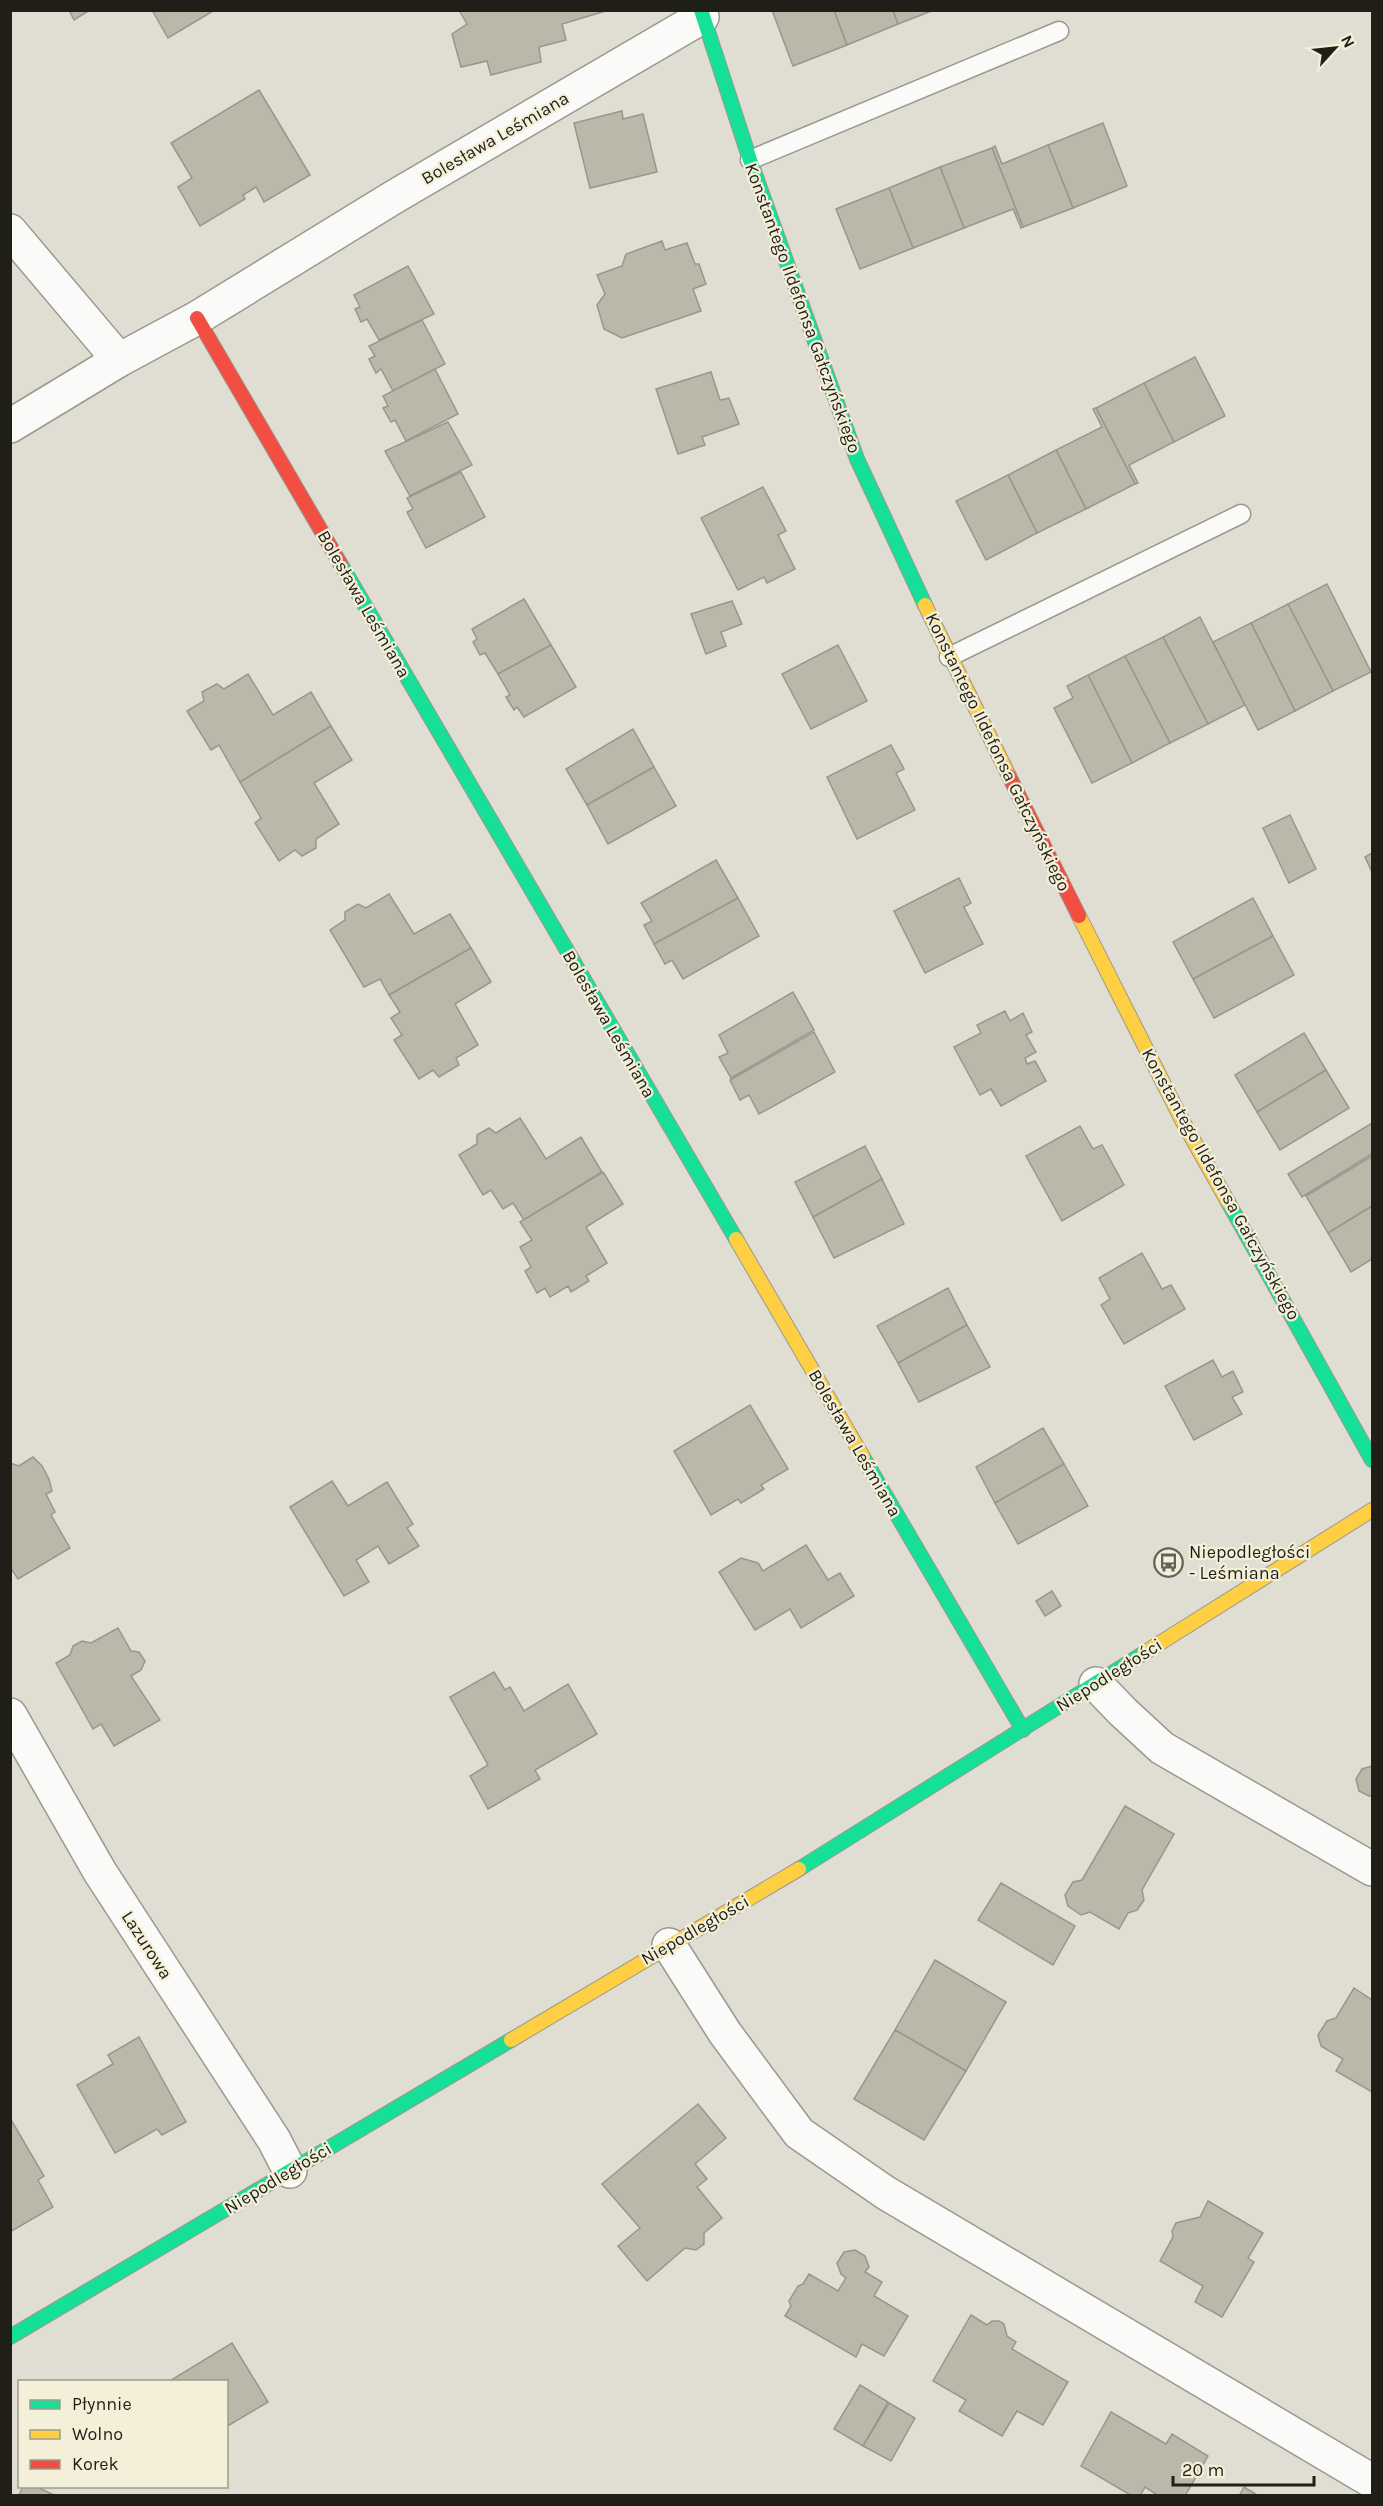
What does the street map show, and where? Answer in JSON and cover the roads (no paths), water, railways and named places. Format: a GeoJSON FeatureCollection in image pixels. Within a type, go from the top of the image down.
{"type":"FeatureCollection","features":[{"type":"Feature","properties":{"kind":"street","name":"Konstantego Ildefonsa Gałczyńskiego"},"geometry":{"type":"LineString","coordinates":[[702,14],[750,160],[857,459],[949,657],[1182,1120],[1372,1460]]}},
{"type":"Feature","properties":{"kind":"street","name":"Bolesława Leśmiana"},"geometry":{"type":"LineString","coordinates":[[10,426],[119,360],[197,318],[394,196],[702,14]]}},
{"type":"Feature","properties":{"kind":"street"},"geometry":{"type":"LineString","coordinates":[[10,231],[119,360]]}},
{"type":"Feature","properties":{"kind":"street","name":"Bolesława Leśmiana"},"geometry":{"type":"LineString","coordinates":[[197,318],[1023,1730]]}},
{"type":"Feature","properties":{"kind":"street","name":"Niepodległości"},"geometry":{"type":"LineString","coordinates":[[10,2337],[825,1854],[1372,1510]]}},
{"type":"Feature","properties":{"kind":"street"},"geometry":{"type":"LineString","coordinates":[[1096,1683],[1162,1749],[1372,1869]]}},
{"type":"Feature","properties":{"kind":"street","name":"Lazurowa"},"geometry":{"type":"LineString","coordinates":[[10,1715],[100,1872],[274,2140],[290,2171]]}},
{"type":"Feature","properties":{"kind":"street"},"geometry":{"type":"LineString","coordinates":[[669,1945],[725,2033],[799,2133],[886,2193],[1372,2481]]}},
{"type":"Feature","properties":{"kind":"lane"},"geometry":{"type":"LineString","coordinates":[[750,160],[1059,31]]}},
{"type":"Feature","properties":{"kind":"lane"},"geometry":{"type":"LineString","coordinates":[[949,657],[1241,514]]}},
{"type":"Feature","properties":{"kind":"place","name":"Niepodległości - Leśmiana"},"geometry":{"type":"Point","coordinates":[1168,1562]}}]}
